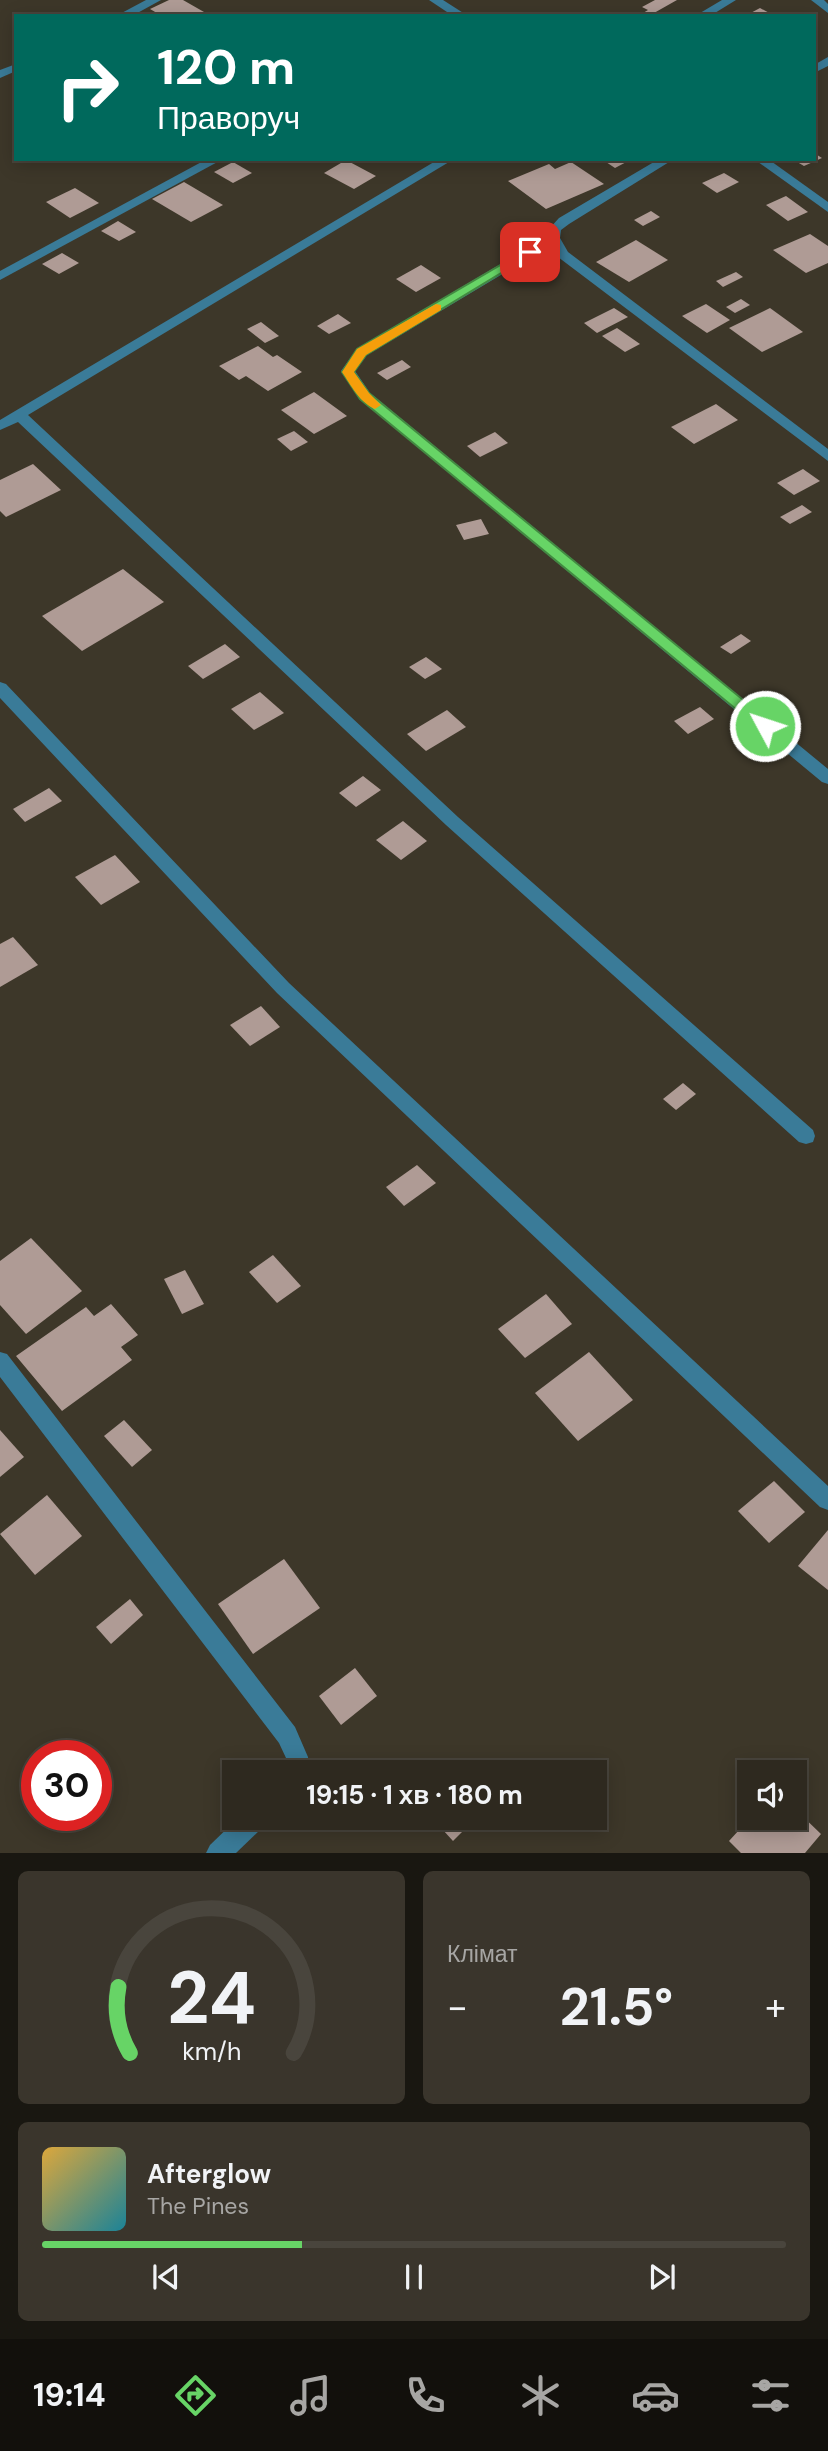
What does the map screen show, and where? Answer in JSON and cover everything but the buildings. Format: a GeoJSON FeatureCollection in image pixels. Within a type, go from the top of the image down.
{"type":"FeatureCollection","features":[{"type":"Feature","properties":{"kind":"street"},"geometry":{"type":"LineString","coordinates":[[126,14],[155,0]]}},
{"type":"Feature","properties":{"kind":"street"},"geometry":{"type":"LineString","coordinates":[[435,0],[459,14]]}},
{"type":"Feature","properties":{"kind":"street"},"geometry":{"type":"LineString","coordinates":[[705,14],[730,0]]}},
{"type":"Feature","properties":{"kind":"street"},"geometry":{"type":"LineString","coordinates":[[817,0],[828,10]]}},
{"type":"Feature","properties":{"kind":"street"},"geometry":{"type":"LineString","coordinates":[[0,276],[213,161]]}},
{"type":"Feature","properties":{"kind":"street"},"geometry":{"type":"LineString","coordinates":[[0,426],[445,161]]}},
{"type":"Feature","properties":{"kind":"street"},"geometry":{"type":"LineString","coordinates":[[665,161],[564,220],[555,229],[554,238],[563,254],[828,456]]}},
{"type":"Feature","properties":{"kind":"street"},"geometry":{"type":"LineString","coordinates":[[763,161],[828,208]]}},
{"type":"Feature","properties":{"kind":"street"},"geometry":{"type":"LineString","coordinates":[[554,238],[362,352],[348,372],[365,396],[828,778]]}},
{"type":"Feature","properties":{"kind":"street"},"geometry":{"type":"LineString","coordinates":[[19,415],[452,821],[806,1136]]}},
{"type":"Feature","properties":{"kind":"street"},"geometry":{"type":"LineString","coordinates":[[0,688],[283,988],[828,1500]]}},
{"type":"Feature","properties":{"kind":"street"},"geometry":{"type":"LineString","coordinates":[[0,1362],[287,1734],[297,1760]]}},
{"type":"Feature","properties":{"kind":"street"},"geometry":{"type":"LineString","coordinates":[[218,1853],[243,1830]]}},
{"type":"Feature","properties":{"kind":"slow traffic"},"geometry":{"type":"LineString","coordinates":[[375,405],[348,372],[362,352],[436,308]]}},
{"type":"Feature","properties":{"kind":"route"},"geometry":{"type":"LineString","coordinates":[[530,252],[362,352],[348,372],[365,396],[765,726]]}}]}
